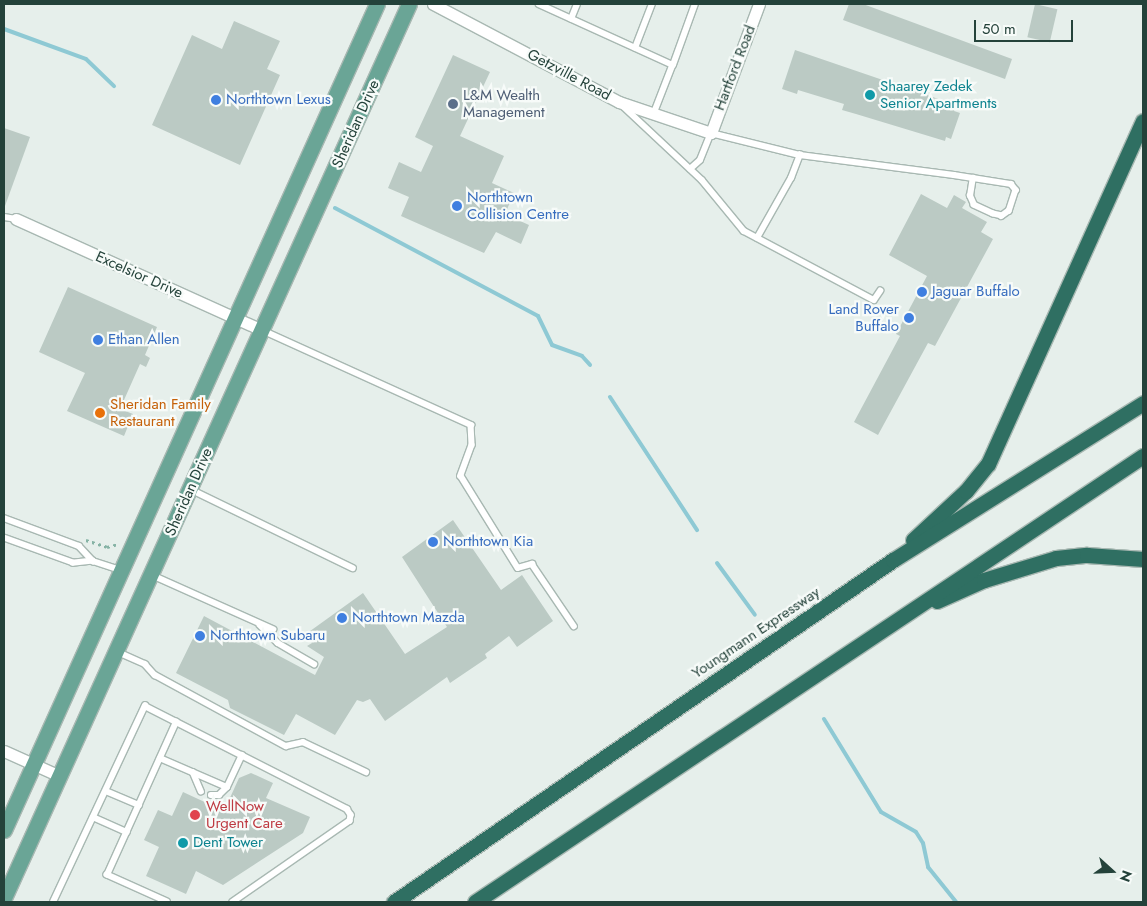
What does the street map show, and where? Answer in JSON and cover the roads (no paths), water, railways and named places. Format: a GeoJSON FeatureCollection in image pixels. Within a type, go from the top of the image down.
{"type":"FeatureCollection","features":[{"type":"Feature","properties":{"kind":"highway"},"geometry":{"type":"LineString","coordinates":[[893,560],[966,491],[988,464],[1143,121]]}},
{"type":"Feature","properties":{"kind":"highway","name":"Youngmann Expressway"},"geometry":{"type":"LineString","coordinates":[[394,902],[893,560],[1143,402]]}},
{"type":"Feature","properties":{"kind":"highway"},"geometry":{"type":"LineString","coordinates":[[475,902],[535,864],[1143,456]]}},
{"type":"Feature","properties":{"kind":"highway"},"geometry":{"type":"LineString","coordinates":[[893,622],[984,580],[1056,558],[1087,555],[1143,559]]}},
{"type":"Feature","properties":{"kind":"highway"},"geometry":{"type":"LineString","coordinates":[[485,902],[535,864]]}},
{"type":"Feature","properties":{"kind":"main road","name":"Sheridan Drive"},"geometry":{"type":"LineString","coordinates":[[4,830],[378,4]]}},
{"type":"Feature","properties":{"kind":"main road","name":"Sheridan Drive"},"geometry":{"type":"LineString","coordinates":[[4,898],[152,575],[409,4]]}},
{"type":"Feature","properties":{"kind":"street","name":"Getzville Road"},"geometry":{"type":"LineString","coordinates":[[433,4],[619,102],[711,133]]}},
{"type":"Feature","properties":{"kind":"street","name":"Hartford Road"},"geometry":{"type":"LineString","coordinates":[[711,133],[759,4]]}},
{"type":"Feature","properties":{"kind":"street","name":"Excelsior Drive"},"geometry":{"type":"LineString","coordinates":[[16,219],[262,330]]}},
{"type":"Feature","properties":{"kind":"street"},"geometry":{"type":"LineString","coordinates":[[4,751],[60,776]]}},
{"type":"Feature","properties":{"kind":"lane"},"geometry":{"type":"LineString","coordinates":[[539,4],[673,64]]}},
{"type":"Feature","properties":{"kind":"lane"},"geometry":{"type":"LineString","coordinates":[[571,18],[577,4]]}},
{"type":"Feature","properties":{"kind":"lane"},"geometry":{"type":"LineString","coordinates":[[635,48],[651,4]]}},
{"type":"Feature","properties":{"kind":"lane"},"geometry":{"type":"LineString","coordinates":[[654,115],[695,4]]}},
{"type":"Feature","properties":{"kind":"lane"},"geometry":{"type":"LineString","coordinates":[[619,102],[690,169],[744,231],[874,300],[880,291]]}},
{"type":"Feature","properties":{"kind":"lane"},"geometry":{"type":"LineString","coordinates":[[690,169],[700,160],[711,133],[800,155],[973,178],[1011,184],[1016,190],[1009,211],[1002,216],[974,205],[970,196],[973,178]]}},
{"type":"Feature","properties":{"kind":"lane"},"geometry":{"type":"LineString","coordinates":[[757,238],[792,178],[800,155]]}},
{"type":"Feature","properties":{"kind":"lane"},"geometry":{"type":"LineString","coordinates":[[4,217],[16,219]]}},
{"type":"Feature","properties":{"kind":"lane"},"geometry":{"type":"LineString","coordinates":[[262,330],[471,425],[472,445],[460,476],[518,568],[532,564],[574,626]]}},
{"type":"Feature","properties":{"kind":"lane"},"geometry":{"type":"LineString","coordinates":[[190,489],[352,568]]}},
{"type":"Feature","properties":{"kind":"lane"},"geometry":{"type":"LineString","coordinates":[[4,518],[79,546],[93,561]]}},
{"type":"Feature","properties":{"kind":"lane"},"geometry":{"type":"LineString","coordinates":[[4,538],[73,563],[93,561],[121,571]]}},
{"type":"Feature","properties":{"kind":"lane"},"geometry":{"type":"LineString","coordinates":[[152,575],[273,629]]}},
{"type":"Feature","properties":{"kind":"lane"},"geometry":{"type":"LineString","coordinates":[[257,622],[278,643],[314,664]]}},
{"type":"Feature","properties":{"kind":"lane"},"geometry":{"type":"LineString","coordinates":[[117,651],[145,664],[155,675],[286,746],[303,742],[366,772]]}},
{"type":"Feature","properties":{"kind":"lane"},"geometry":{"type":"LineString","coordinates":[[53,902],[145,706],[347,810],[350,821],[233,902]]}},
{"type":"Feature","properties":{"kind":"lane"},"geometry":{"type":"LineString","coordinates":[[167,902],[107,875],[176,722]]}},
{"type":"Feature","properties":{"kind":"lane"},"geometry":{"type":"LineString","coordinates":[[211,795],[219,796],[226,787],[242,755]]}},
{"type":"Feature","properties":{"kind":"lane"},"geometry":{"type":"LineString","coordinates":[[160,758],[226,787]]}},
{"type":"Feature","properties":{"kind":"lane"},"geometry":{"type":"LineString","coordinates":[[193,772],[201,791]]}},
{"type":"Feature","properties":{"kind":"lane"},"geometry":{"type":"LineString","coordinates":[[106,790],[139,805]]}},
{"type":"Feature","properties":{"kind":"lane"},"geometry":{"type":"LineString","coordinates":[[93,817],[127,832]]}},
{"type":"Feature","properties":{"kind":"waterway"},"geometry":{"type":"LineString","coordinates":[[4,29],[86,59],[114,86]]}},
{"type":"Feature","properties":{"kind":"waterway"},"geometry":{"type":"LineString","coordinates":[[335,208],[538,316],[552,345],[582,356],[590,365]]}},
{"type":"Feature","properties":{"kind":"waterway"},"geometry":{"type":"LineString","coordinates":[[610,397],[697,530]]}},
{"type":"Feature","properties":{"kind":"waterway"},"geometry":{"type":"LineString","coordinates":[[717,563],[755,615]]}},
{"type":"Feature","properties":{"kind":"waterway"},"geometry":{"type":"LineString","coordinates":[[824,719],[881,812],[916,832],[923,843],[928,867],[956,902]]}},
{"type":"Feature","properties":{"kind":"place","name":"Shaarey Zedek Senior Apartments"},"geometry":{"type":"Point","coordinates":[870,95]}},
{"type":"Feature","properties":{"kind":"place","name":"Northtown Lexus"},"geometry":{"type":"Point","coordinates":[216,100]}},
{"type":"Feature","properties":{"kind":"place","name":"L&M Wealth Management"},"geometry":{"type":"Point","coordinates":[453,104]}},
{"type":"Feature","properties":{"kind":"place","name":"Northtown Collision Centre"},"geometry":{"type":"Point","coordinates":[457,206]}},
{"type":"Feature","properties":{"kind":"place","name":"Jaguar Buffalo"},"geometry":{"type":"Point","coordinates":[922,292]}},
{"type":"Feature","properties":{"kind":"place","name":"Land Rover Buffalo"},"geometry":{"type":"Point","coordinates":[909,318]}},
{"type":"Feature","properties":{"kind":"place","name":"Ethan Allen"},"geometry":{"type":"Point","coordinates":[98,340]}},
{"type":"Feature","properties":{"kind":"place","name":"Sheridan Family Restaurant"},"geometry":{"type":"Point","coordinates":[100,413]}},
{"type":"Feature","properties":{"kind":"place","name":"Northtown Kia"},"geometry":{"type":"Point","coordinates":[433,542]}},
{"type":"Feature","properties":{"kind":"place","name":"Northtown Mazda"},"geometry":{"type":"Point","coordinates":[342,618]}},
{"type":"Feature","properties":{"kind":"place","name":"Northtown Subaru"},"geometry":{"type":"Point","coordinates":[200,636]}},
{"type":"Feature","properties":{"kind":"place","name":"WellNow Urgent Care"},"geometry":{"type":"Point","coordinates":[195,815]}},
{"type":"Feature","properties":{"kind":"place","name":"Dent Tower"},"geometry":{"type":"Point","coordinates":[183,843]}}]}
